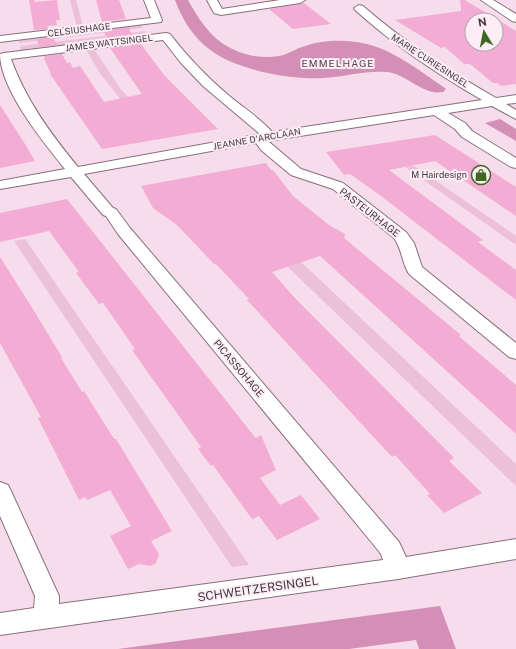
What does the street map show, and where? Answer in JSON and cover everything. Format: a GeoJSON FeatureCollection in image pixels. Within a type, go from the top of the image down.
{"type":"FeatureCollection","features":[{"type":"Feature","properties":{"kind":"street","name":"CELSIUSHAGE"},"geometry":{"type":"LineString","coordinates":[[0,39],[157,20],[149,0]]}},
{"type":"Feature","properties":{"kind":"street"},"geometry":{"type":"LineString","coordinates":[[212,0],[218,11],[221,12],[300,0]]}},
{"type":"Feature","properties":{"kind":"street"},"geometry":{"type":"LineString","coordinates":[[486,0],[516,20]]}},
{"type":"Feature","properties":{"kind":"street","name":"MARIE CURIESINGEL"},"geometry":{"type":"LineString","coordinates":[[370,5],[359,8],[384,30],[417,55],[494,102]]}},
{"type":"Feature","properties":{"kind":"street","name":"JAMES WATTSINGEL"},"geometry":{"type":"LineString","coordinates":[[4,56],[166,36],[200,75],[221,95],[263,129],[264,138]]}},
{"type":"Feature","properties":{"kind":"street","name":"PICASSOHAGE"},"geometry":{"type":"LineString","coordinates":[[4,56],[9,73],[28,109],[44,134],[108,212],[111,212],[124,231],[381,536],[391,549],[398,569]]}},
{"type":"Feature","properties":{"kind":"street","name":"JEANNE D'ARCLAAN"},"geometry":{"type":"LineString","coordinates":[[0,185],[264,138],[516,99]]}},
{"type":"Feature","properties":{"kind":"street"},"geometry":{"type":"LineString","coordinates":[[494,102],[516,115]]}},
{"type":"Feature","properties":{"kind":"street"},"geometry":{"type":"LineString","coordinates":[[436,111],[460,126],[467,134],[516,164]]}},
{"type":"Feature","properties":{"kind":"street","name":"PASTEURHAGE"},"geometry":{"type":"LineString","coordinates":[[264,138],[266,147],[296,172],[338,186],[400,235],[406,243],[412,265],[415,270],[516,353]]}},
{"type":"Feature","properties":{"kind":"street"},"geometry":{"type":"LineString","coordinates":[[0,491],[47,596],[46,618]]}},
{"type":"Feature","properties":{"kind":"street","name":"SCHWEITZERSINGEL"},"geometry":{"type":"LineString","coordinates":[[0,624],[398,569],[479,557],[516,549]]}},
{"type":"Feature","properties":{"kind":"shaded area"},"geometry":{"type":"Polygon","coordinates":[[[70,0],[76,0],[83,26],[77,27],[70,0]]]}},
{"type":"Feature","properties":{"kind":"shaded area"},"geometry":{"type":"Polygon","coordinates":[[[175,0],[188,0],[212,35],[228,47],[249,55],[275,57],[319,42],[349,41],[368,44],[391,53],[412,65],[446,89],[443,92],[429,91],[401,77],[387,72],[371,72],[323,78],[310,78],[280,75],[248,68],[233,63],[203,44],[189,27],[175,0]]]}},
{"type":"Feature","properties":{"kind":"shaded area"},"geometry":{"type":"Polygon","coordinates":[[[141,24],[143,28],[19,43],[18,39],[58,36],[141,24]]]}},
{"type":"Feature","properties":{"kind":"shaded area"},"geometry":{"type":"Polygon","coordinates":[[[145,31],[148,36],[21,52],[20,46],[145,31]]]}},
{"type":"Feature","properties":{"kind":"shaded area"},"geometry":{"type":"Polygon","coordinates":[[[94,49],[120,88],[145,116],[120,99],[99,72],[87,51],[94,49]]]}},
{"type":"Feature","properties":{"kind":"shaded area"},"geometry":{"type":"Polygon","coordinates":[[[500,119],[516,129],[516,141],[485,123],[500,119]]]}},
{"type":"Feature","properties":{"kind":"shaded area"},"geometry":{"type":"Polygon","coordinates":[[[413,165],[516,236],[516,245],[405,167],[413,165]]]}},
{"type":"Feature","properties":{"kind":"shaded area"},"geometry":{"type":"Polygon","coordinates":[[[235,200],[516,464],[516,486],[221,203],[235,200]]]}},
{"type":"Feature","properties":{"kind":"shaded area"},"geometry":{"type":"Polygon","coordinates":[[[25,239],[249,565],[232,567],[14,241],[25,239]]]}},
{"type":"Feature","properties":{"kind":"shaded area"},"geometry":{"type":"Polygon","coordinates":[[[440,606],[456,649],[419,649],[416,640],[349,649],[118,649],[440,606]]]}},
{"type":"Feature","properties":{"kind":"building"},"geometry":{"type":"Polygon","coordinates":[[[29,0],[34,0],[35,2],[57,0],[60,20],[56,20],[57,25],[47,26],[49,29],[34,30],[29,0]]]}},
{"type":"Feature","properties":{"kind":"building"},"geometry":{"type":"Polygon","coordinates":[[[96,0],[119,0],[126,19],[102,22],[96,0]]]}},
{"type":"Feature","properties":{"kind":"building"},"geometry":{"type":"Polygon","coordinates":[[[460,0],[465,0],[485,12],[464,12],[464,52],[504,52],[504,24],[516,31],[516,84],[501,86],[497,83],[493,83],[470,64],[464,64],[445,47],[441,48],[395,20],[461,11],[460,0]]]}},
{"type":"Feature","properties":{"kind":"building"},"geometry":{"type":"Polygon","coordinates":[[[304,3],[331,24],[293,29],[269,9],[304,3]]]}},
{"type":"Feature","properties":{"kind":"building"},"geometry":{"type":"Polygon","coordinates":[[[129,27],[132,36],[107,39],[104,31],[129,27]]]}},
{"type":"Feature","properties":{"kind":"building"},"geometry":{"type":"Polygon","coordinates":[[[53,37],[57,45],[40,47],[36,39],[53,37]]]}},
{"type":"Feature","properties":{"kind":"building"},"geometry":{"type":"Polygon","coordinates":[[[141,44],[164,75],[218,129],[102,149],[50,74],[44,56],[62,54],[67,63],[70,62],[73,68],[80,66],[104,102],[142,94],[110,48],[141,44]]]}},
{"type":"Feature","properties":{"kind":"building"},"geometry":{"type":"Polygon","coordinates":[[[0,105],[25,144],[35,161],[0,168],[0,105]]]}},
{"type":"Feature","properties":{"kind":"building"},"geometry":{"type":"Polygon","coordinates":[[[435,135],[516,187],[516,216],[435,161],[389,170],[483,240],[478,242],[516,270],[516,300],[381,196],[350,174],[344,175],[326,152],[435,135]]]}},
{"type":"Feature","properties":{"kind":"building"},"geometry":{"type":"Polygon","coordinates":[[[266,163],[293,196],[329,225],[345,234],[344,238],[461,335],[459,336],[516,385],[516,434],[320,256],[272,272],[294,297],[454,458],[449,461],[482,493],[444,513],[427,495],[430,494],[395,455],[392,457],[247,300],[249,299],[216,264],[214,264],[177,225],[153,208],[141,186],[266,163]]]}},
{"type":"Feature","properties":{"kind":"building"},"geometry":{"type":"Polygon","coordinates":[[[67,199],[254,436],[256,438],[261,435],[276,470],[260,478],[280,505],[301,495],[320,519],[277,540],[259,516],[252,519],[213,465],[211,466],[198,449],[201,447],[132,350],[135,349],[103,303],[99,304],[76,273],[79,272],[49,231],[0,242],[0,213],[67,199]]]}},
{"type":"Feature","properties":{"kind":"building"},"geometry":{"type":"Polygon","coordinates":[[[0,257],[82,392],[84,391],[114,439],[116,439],[172,531],[151,541],[159,554],[156,563],[150,566],[139,564],[128,569],[110,536],[131,526],[110,490],[87,500],[85,497],[79,500],[38,418],[41,417],[0,343],[0,257]]]}},
{"type":"Feature","properties":{"kind":"place","name":"M Hairdesign"},"geometry":{"type":"Point","coordinates":[481,175]}},
{"type":"Feature","properties":{"kind":"district","name":"EMMELHAGE"},"geometry":{"type":"Point","coordinates":[338,63]}}]}
